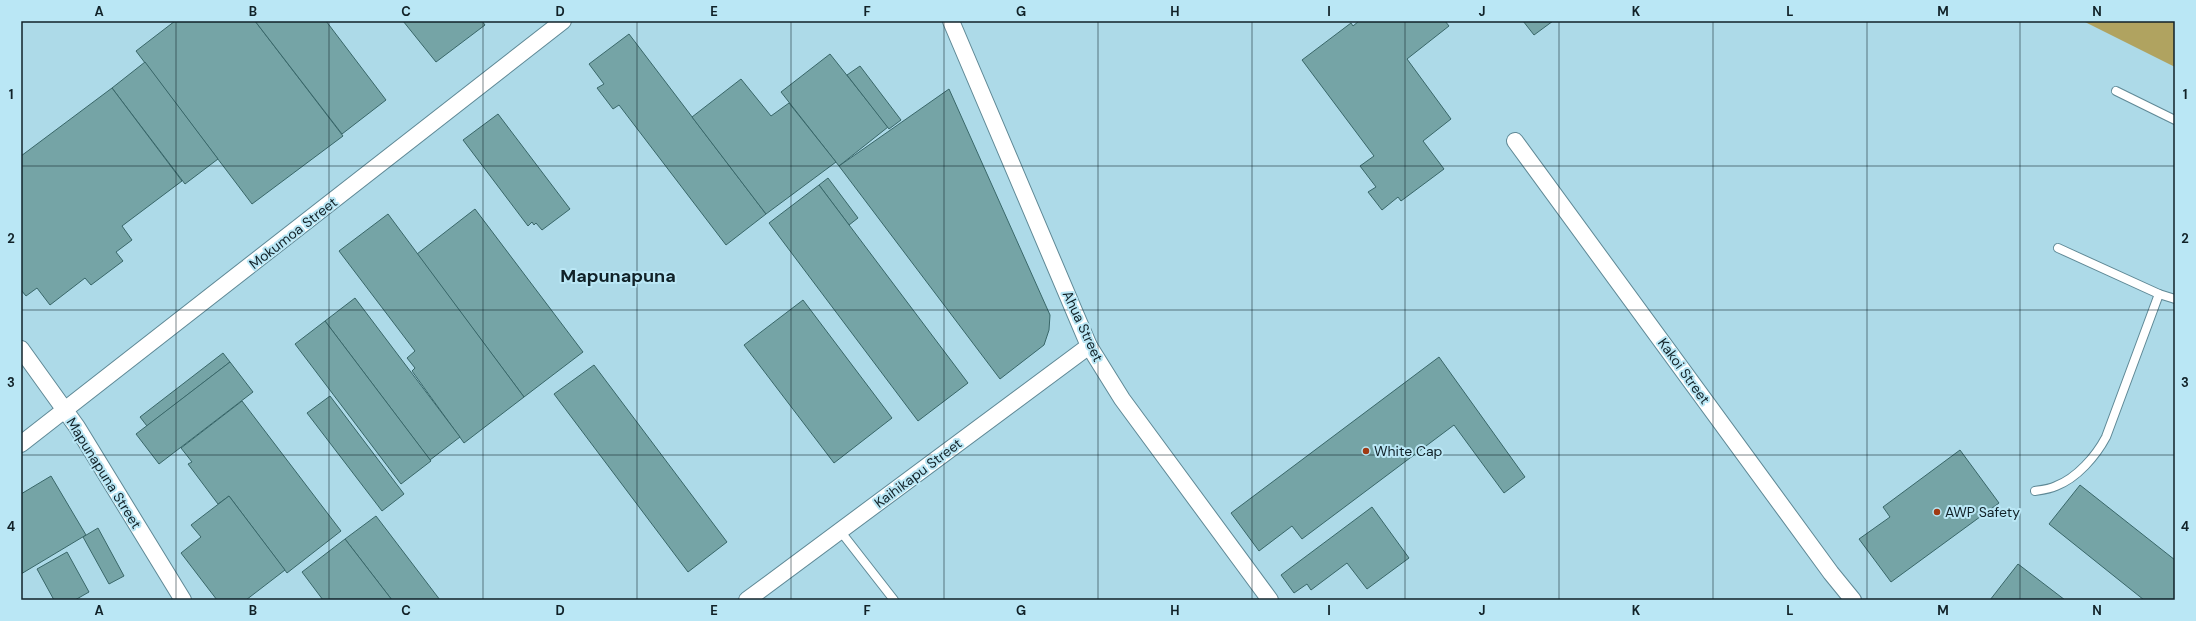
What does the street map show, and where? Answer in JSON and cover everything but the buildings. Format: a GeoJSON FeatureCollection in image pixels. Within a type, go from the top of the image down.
{"type":"FeatureCollection","features":[{"type":"Feature","properties":{"kind":"street","name":"Mokumoa Street"},"geometry":{"type":"LineString","coordinates":[[21,444],[563,21]]}},
{"type":"Feature","properties":{"kind":"street","name":"Ahua Street"},"geometry":{"type":"LineString","coordinates":[[951,21],[1089,346],[1122,399],[1270,600]]}},
{"type":"Feature","properties":{"kind":"street","name":"Kakoi Street"},"geometry":{"type":"LineString","coordinates":[[1515,141],[1831,573],[1853,600]]}},
{"type":"Feature","properties":{"kind":"street","name":"Kaihikapu Street"},"geometry":{"type":"LineString","coordinates":[[747,600],[841,532],[1089,346]]}},
{"type":"Feature","properties":{"kind":"street","name":"Mapunapuna Street"},"geometry":{"type":"LineString","coordinates":[[21,349],[77,427],[183,600]]}},
{"type":"Feature","properties":{"kind":"lane"},"geometry":{"type":"LineString","coordinates":[[2116,91],[2175,120]]}},
{"type":"Feature","properties":{"kind":"lane"},"geometry":{"type":"LineString","coordinates":[[2058,248],[2159,294],[2175,299]]}},
{"type":"Feature","properties":{"kind":"lane"},"geometry":{"type":"LineString","coordinates":[[2035,491],[2056,486],[2075,473],[2098,452],[2106,437],[2159,294]]}},
{"type":"Feature","properties":{"kind":"lane"},"geometry":{"type":"LineString","coordinates":[[841,532],[894,600]]}},
{"type":"Feature","properties":{"kind":"shaded area"},"geometry":{"type":"Polygon","coordinates":[[[2083,21],[2175,21],[2175,67],[2083,21]]]}},
{"type":"Feature","properties":{"kind":"place","name":"White Cap"},"geometry":{"type":"Point","coordinates":[1366,451]}},
{"type":"Feature","properties":{"kind":"place","name":"AWP Safety"},"geometry":{"type":"Point","coordinates":[1937,512]}},
{"type":"Feature","properties":{"kind":"district","name":"Mapunapuna"},"geometry":{"type":"Point","coordinates":[618,276]}}]}
